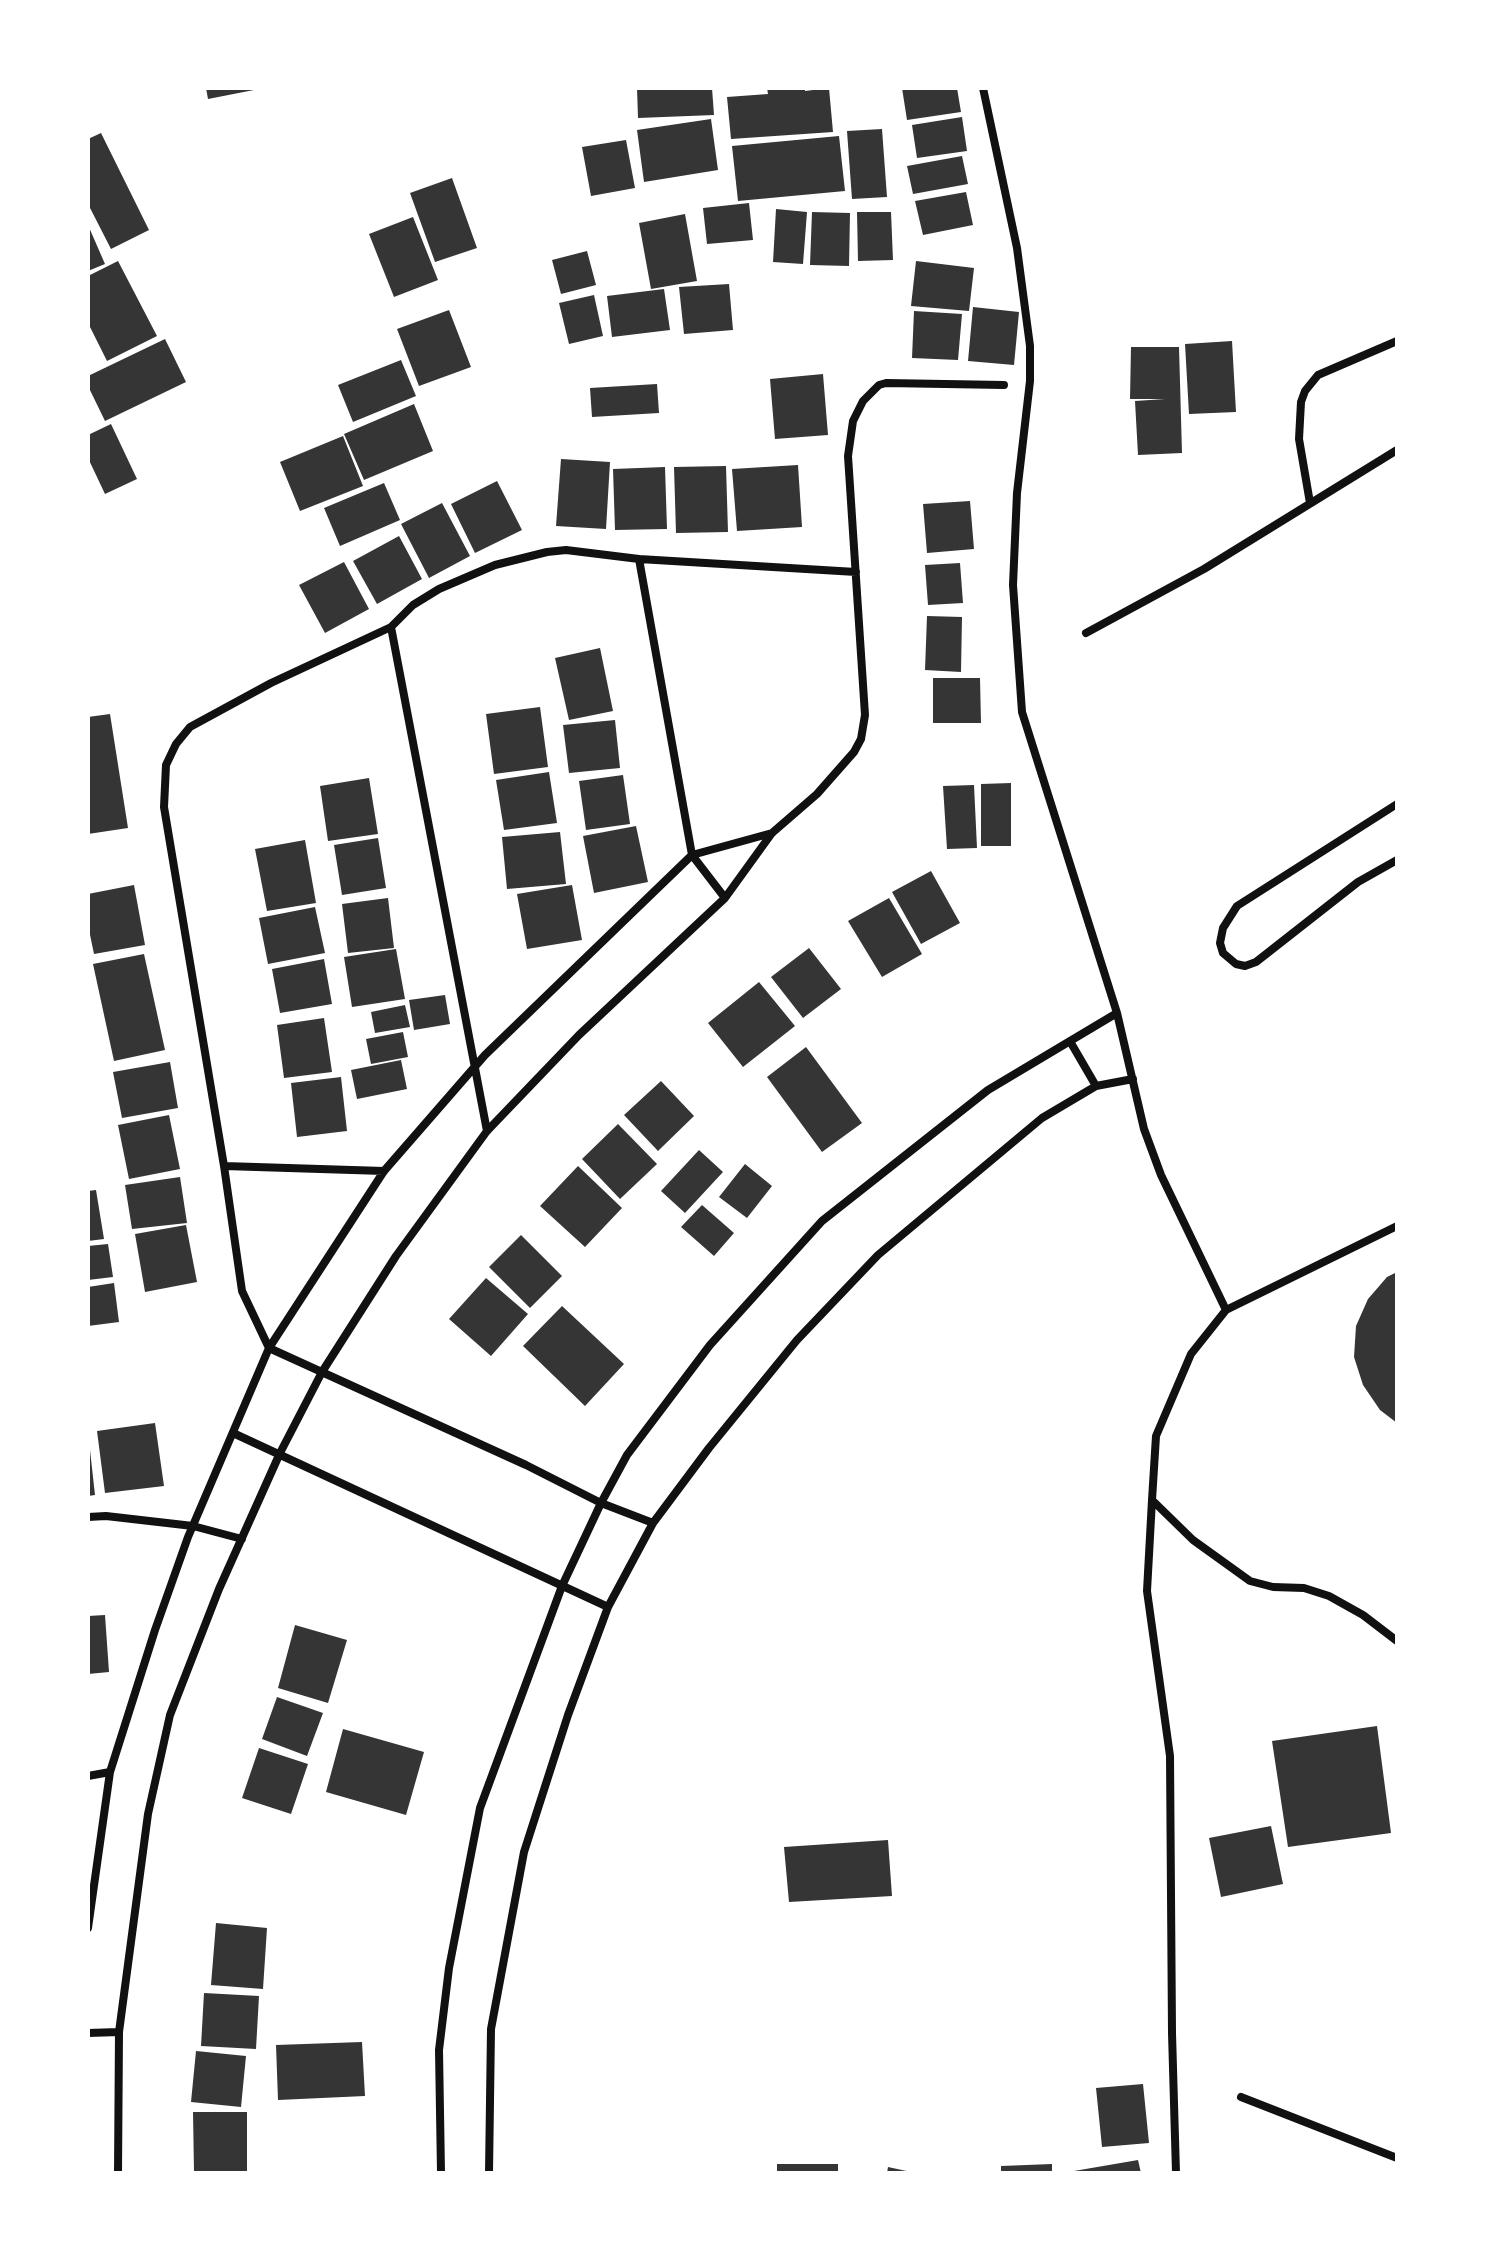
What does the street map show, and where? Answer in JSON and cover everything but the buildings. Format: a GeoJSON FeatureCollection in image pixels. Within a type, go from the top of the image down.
{"type":"FeatureCollection","features":[{"type":"Feature","properties":{"kind":"street"},"geometry":{"type":"LineString","coordinates":[[983,88],[1017,248],[1030,346],[1030,381],[1017,493],[1013,585],[1022,712],[1117,1013],[1144,1129],[1161,1175],[1226,1310]]}},
{"type":"Feature","properties":{"kind":"street"},"geometry":{"type":"LineString","coordinates":[[1310,503],[1299,439],[1301,402],[1305,391],[1318,375],[1397,341]]}},
{"type":"Feature","properties":{"kind":"street"},"geometry":{"type":"LineString","coordinates":[[118,2173],[119,2032],[148,1814],[170,1715],[219,1589],[280,1453],[322,1372],[396,1256],[487,1131],[579,1035],[725,898],[772,833],[845,765],[861,739],[865,715],[848,456],[853,421],[863,401],[871,391],[886,383],[1004,385]]}},
{"type":"Feature","properties":{"kind":"street"},"geometry":{"type":"LineString","coordinates":[[1086,633],[1204,569],[1397,450]]}},
{"type":"Feature","properties":{"kind":"street"},"geometry":{"type":"LineString","coordinates":[[653,1523],[601,1503],[526,1465],[269,1348],[242,1291],[164,807],[166,765],[176,744],[190,727],[271,683],[391,627],[413,605],[439,589],[495,565],[566,550],[639,559],[856,572]]}},
{"type":"Feature","properties":{"kind":"street"},"geometry":{"type":"LineString","coordinates":[[639,559],[692,855],[725,898]]}},
{"type":"Feature","properties":{"kind":"street"},"geometry":{"type":"LineString","coordinates":[[391,627],[487,1131]]}},
{"type":"Feature","properties":{"kind":"street"},"geometry":{"type":"LineString","coordinates":[[1397,804],[1237,906],[1223,928],[1220,943],[1223,953],[1236,964],[1245,966],[1256,962],[1358,882],[1397,860]]}},
{"type":"Feature","properties":{"kind":"street"},"geometry":{"type":"LineString","coordinates":[[88,1928],[110,1772],[155,1630],[193,1526],[269,1348],[384,1171],[474,1067],[692,855],[772,833]]}},
{"type":"Feature","properties":{"kind":"street"},"geometry":{"type":"LineString","coordinates":[[441,2173],[439,2050],[449,1968],[480,1808],[562,1586],[627,1455],[710,1345],[822,1221],[988,1090],[1117,1013]]}},
{"type":"Feature","properties":{"kind":"street"},"geometry":{"type":"LineString","coordinates":[[1071,1043],[1096,1086]]}},
{"type":"Feature","properties":{"kind":"street"},"geometry":{"type":"LineString","coordinates":[[489,2173],[491,2029],[524,1852],[568,1715],[608,1607],[653,1523],[797,1340],[878,1255],[1042,1118],[1096,1086],[1133,1079]]}},
{"type":"Feature","properties":{"kind":"street"},"geometry":{"type":"LineString","coordinates":[[224,1166],[384,1171]]}},
{"type":"Feature","properties":{"kind":"street"},"geometry":{"type":"LineString","coordinates":[[1176,2173],[1170,1756],[1147,1591],[1156,1436],[1191,1354],[1226,1310],[1397,1226]]}},
{"type":"Feature","properties":{"kind":"street"},"geometry":{"type":"LineString","coordinates":[[233,1433],[608,1607]]}},
{"type":"Feature","properties":{"kind":"street"},"geometry":{"type":"LineString","coordinates":[[1152,1500],[1193,1540],[1242,1576],[1273,1587],[1304,1588],[1329,1596],[1363,1615],[1397,1641]]}},
{"type":"Feature","properties":{"kind":"street"},"geometry":{"type":"LineString","coordinates":[[88,1517],[106,1516],[193,1526],[242,1539]]}},
{"type":"Feature","properties":{"kind":"street"},"geometry":{"type":"LineString","coordinates":[[88,1776],[110,1772]]}},
{"type":"Feature","properties":{"kind":"street"},"geometry":{"type":"LineString","coordinates":[[88,2033],[119,2032]]}},
{"type":"Feature","properties":{"kind":"street"},"geometry":{"type":"LineString","coordinates":[[1241,2097],[1397,2158]]}}]}
